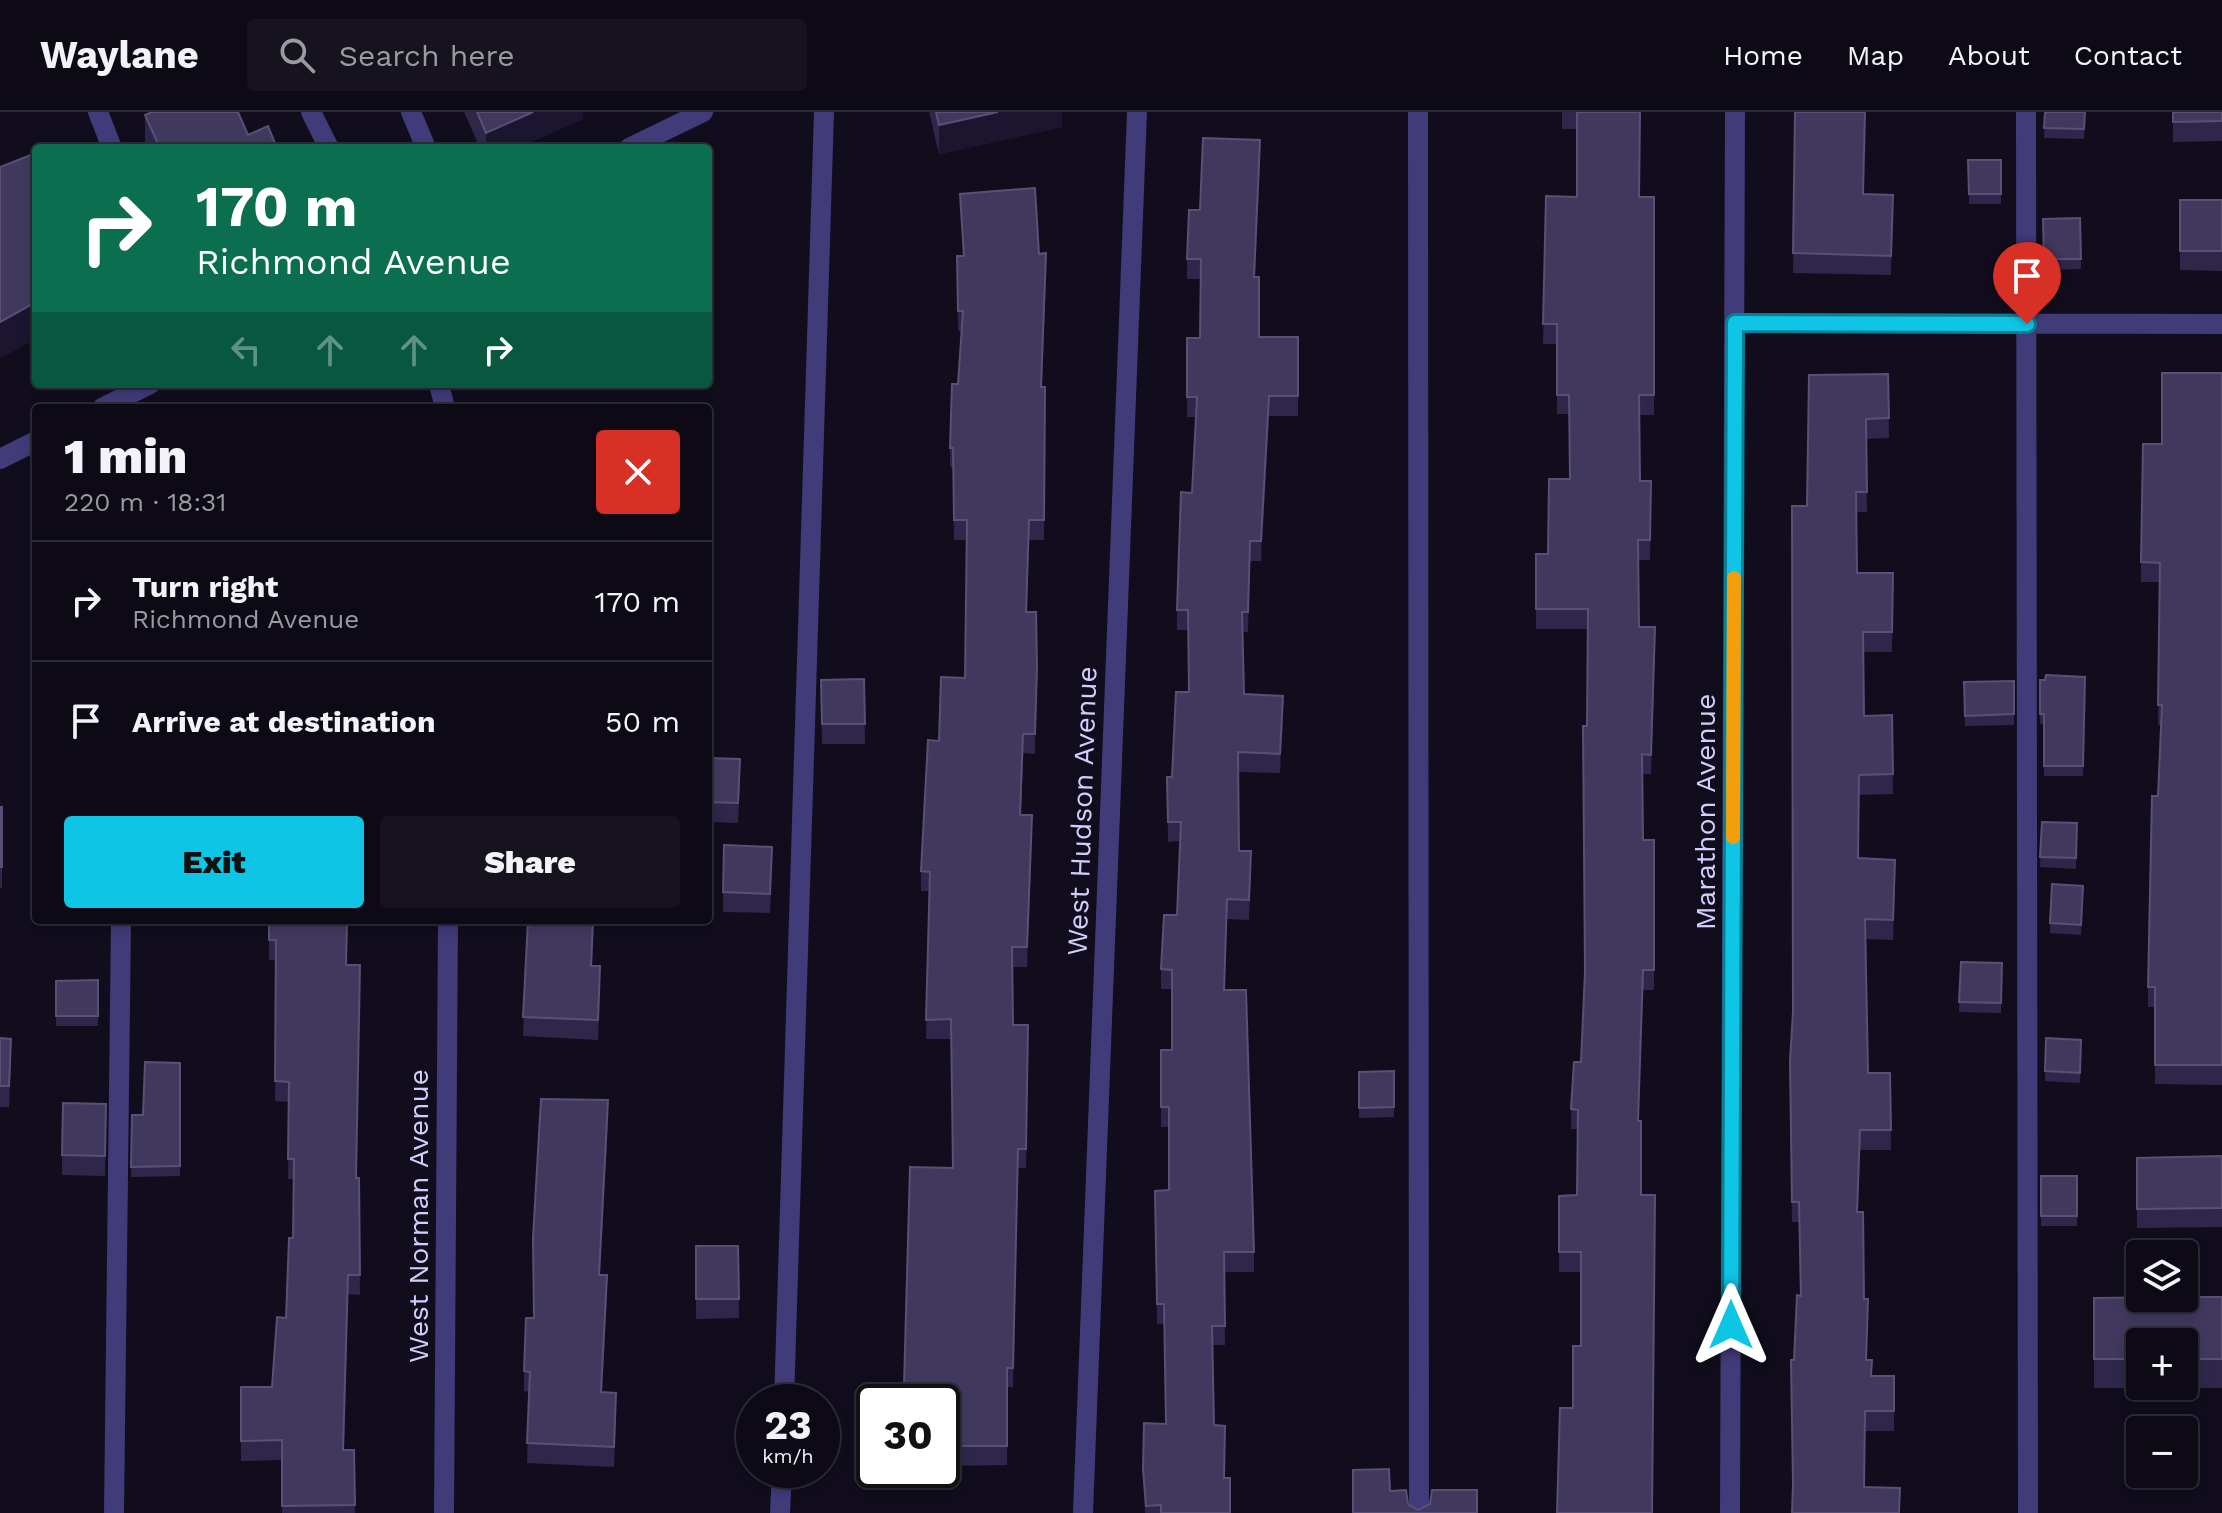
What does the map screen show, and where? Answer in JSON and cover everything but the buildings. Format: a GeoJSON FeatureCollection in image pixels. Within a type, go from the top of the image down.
{"type":"FeatureCollection","features":[{"type":"Feature","properties":{"kind":"street"},"geometry":{"type":"LineString","coordinates":[[98,112],[110,144]]}},
{"type":"Feature","properties":{"kind":"street"},"geometry":{"type":"LineString","coordinates":[[311,112],[327,144]]}},
{"type":"Feature","properties":{"kind":"street"},"geometry":{"type":"LineString","coordinates":[[411,112],[424,144]]}},
{"type":"Feature","properties":{"kind":"street"},"geometry":{"type":"LineString","coordinates":[[637,144],[703,112]]}},
{"type":"Feature","properties":{"kind":"street"},"geometry":{"type":"LineString","coordinates":[[785,1384],[824,112]]}},
{"type":"Feature","properties":{"kind":"street","name":"West Hudson Avenue"},"geometry":{"type":"LineString","coordinates":[[1083,1513],[1137,112]]}},
{"type":"Feature","properties":{"kind":"street"},"geometry":{"type":"LineString","coordinates":[[1418,112],[1419,1513]]}},
{"type":"Feature","properties":{"kind":"street","name":"Marathon Avenue"},"geometry":{"type":"LineString","coordinates":[[1730,1513],[1735,112]]}},
{"type":"Feature","properties":{"kind":"street"},"geometry":{"type":"LineString","coordinates":[[2026,112],[2028,1513]]}},
{"type":"Feature","properties":{"kind":"street"},"geometry":{"type":"LineString","coordinates":[[1735,323],[2222,324]]}},
{"type":"Feature","properties":{"kind":"street"},"geometry":{"type":"LineString","coordinates":[[110,404],[142,388]]}},
{"type":"Feature","properties":{"kind":"street"},"geometry":{"type":"LineString","coordinates":[[0,459],[32,443]]}},
{"type":"Feature","properties":{"kind":"street"},"geometry":{"type":"LineString","coordinates":[[114,1513],[121,924]]}},
{"type":"Feature","properties":{"kind":"street","name":"West Norman Avenue"},"geometry":{"type":"LineString","coordinates":[[444,1513],[448,924]]}},
{"type":"Feature","properties":{"kind":"street"},"geometry":{"type":"LineString","coordinates":[[780,1513],[781,1488]]}},
{"type":"Feature","properties":{"kind":"slow traffic"},"geometry":{"type":"LineString","coordinates":[[1733,837],[1734,578]]}},
{"type":"Feature","properties":{"kind":"route"},"geometry":{"type":"LineString","coordinates":[[1731,1325],[1735,323],[2027,324]]}}]}
